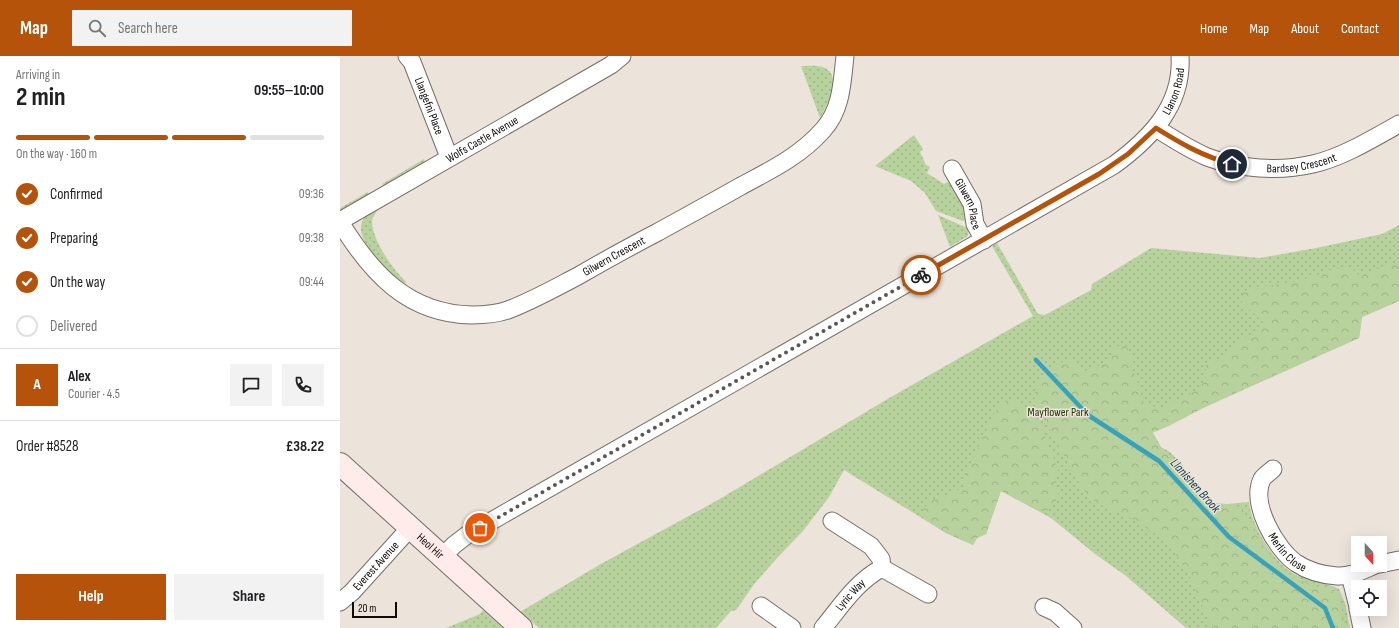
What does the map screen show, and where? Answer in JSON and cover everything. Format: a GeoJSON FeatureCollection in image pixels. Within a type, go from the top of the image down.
{"type":"FeatureCollection","features":[{"type":"Feature","properties":{"kind":"street","name":"Llangefni Place"},"geometry":{"type":"LineString","coordinates":[[407,56],[412,62],[449,157]]}},
{"type":"Feature","properties":{"kind":"street","name":"Wolfs Castle Avenue"},"geometry":{"type":"LineString","coordinates":[[340,221],[611,64],[622,56]]}},
{"type":"Feature","properties":{"kind":"street","name":"Gilwern Crescent"},"geometry":{"type":"LineString","coordinates":[[340,221],[362,256],[373,269],[383,279],[421,304],[439,310],[472,315],[505,311],[550,291],[762,175],[804,149],[825,128],[837,106],[841,92],[845,56]]}},
{"type":"Feature","properties":{"kind":"street","name":"Llanon Road"},"geometry":{"type":"LineString","coordinates":[[442,557],[467,535],[1109,168],[1128,154],[1156,128],[1167,112],[1174,98],[1178,84],[1180,73],[1180,56]]}},
{"type":"Feature","properties":{"kind":"street","name":"Bardsey Crescent"},"geometry":{"type":"LineString","coordinates":[[1156,128],[1179,143],[1208,157],[1240,166],[1279,168],[1313,164],[1340,155],[1399,124]]}},
{"type":"Feature","properties":{"kind":"street","name":"Gilwern Place"},"geometry":{"type":"LineString","coordinates":[[952,169],[972,204],[975,224],[984,240]]}},
{"type":"Feature","properties":{"kind":"street","name":"Heol Hir"},"geometry":{"type":"LineString","coordinates":[[340,464],[521,628]]}},
{"type":"Feature","properties":{"kind":"street","name":"Merlin Close"},"geometry":{"type":"LineString","coordinates":[[1273,469],[1262,480],[1260,487],[1260,501],[1262,515],[1277,542],[1296,563],[1306,568],[1329,576],[1350,575],[1358,572]]}},
{"type":"Feature","properties":{"kind":"street"},"geometry":{"type":"LineString","coordinates":[[832,521],[871,546],[881,559],[882,568],[928,594]]}},
{"type":"Feature","properties":{"kind":"street","name":"Everest Avenue"},"geometry":{"type":"LineString","coordinates":[[340,602],[352,592],[410,528]]}},
{"type":"Feature","properties":{"kind":"street"},"geometry":{"type":"LineString","coordinates":[[1387,563],[1399,560]]}},
{"type":"Feature","properties":{"kind":"street","name":"Lyric Way"},"geometry":{"type":"LineString","coordinates":[[823,628],[862,581],[882,568]]}},
{"type":"Feature","properties":{"kind":"street"},"geometry":{"type":"LineString","coordinates":[[1350,575],[1351,580]]}},
{"type":"Feature","properties":{"kind":"street"},"geometry":{"type":"LineString","coordinates":[[761,606],[792,628]]}},
{"type":"Feature","properties":{"kind":"street"},"geometry":{"type":"LineString","coordinates":[[1044,607],[1054,612],[1073,628]]}},
{"type":"Feature","properties":{"kind":"street"},"geometry":{"type":"LineString","coordinates":[[1360,616],[1362,628]]}},
{"type":"Feature","properties":{"kind":"green space"},"geometry":{"type":"Polygon","coordinates":[[[801,66],[823,67],[829,71],[832,77],[833,83],[830,98],[820,118],[801,66]]]}},
{"type":"Feature","properties":{"kind":"green space"},"geometry":{"type":"Polygon","coordinates":[[[914,135],[923,149],[920,152],[926,165],[930,167],[927,173],[944,184],[950,181],[965,210],[965,220],[963,221],[936,211],[925,193],[911,181],[875,166],[914,135]]]}},
{"type":"Feature","properties":{"kind":"green space"},"geometry":{"type":"Polygon","coordinates":[[[424,159],[425,163],[386,187],[382,184],[424,159]]]}},
{"type":"Feature","properties":{"kind":"green space"},"geometry":{"type":"Polygon","coordinates":[[[368,192],[369,195],[340,214],[340,208],[368,192]]]}},
{"type":"Feature","properties":{"kind":"green space"},"geometry":{"type":"Polygon","coordinates":[[[377,211],[372,222],[376,238],[384,255],[406,282],[404,283],[382,265],[363,238],[361,230],[364,218],[377,211]]]}},
{"type":"Feature","properties":{"kind":"green space"},"geometry":{"type":"Polygon","coordinates":[[[938,215],[968,229],[968,236],[950,247],[938,215]]]}},
{"type":"Feature","properties":{"kind":"green space","name":"Mayflower Park"},"geometry":{"type":"Polygon","coordinates":[[[1399,225],[1399,301],[1362,317],[1359,338],[1152,431],[1161,447],[1170,452],[1182,464],[1196,489],[1208,502],[1226,504],[1249,502],[1254,522],[1259,533],[1280,563],[1297,575],[1339,589],[1345,603],[1350,628],[1186,628],[1126,576],[1095,554],[1051,518],[1001,491],[986,534],[977,538],[973,545],[946,533],[844,470],[829,497],[803,531],[755,583],[736,610],[731,611],[716,628],[539,628],[520,612],[599,565],[718,500],[891,397],[1033,316],[992,246],[997,243],[1038,314],[1045,315],[1091,290],[1092,284],[1151,248],[1260,258],[1382,234],[1399,225]]]}},
{"type":"Feature","properties":{"kind":"green space"},"geometry":{"type":"Polygon","coordinates":[[[1399,262],[1399,301],[1362,317],[1359,338],[1215,402],[1152,433],[1160,448],[1170,458],[1171,468],[1201,499],[1218,506],[1236,505],[1244,511],[1260,542],[1277,563],[1293,577],[1315,586],[1334,589],[1340,597],[1345,628],[1212,628],[1189,575],[1175,552],[1159,536],[1129,517],[1108,509],[1093,500],[1082,488],[1038,409],[1034,396],[1038,384],[1054,368],[1064,361],[1074,363],[1083,372],[1112,358],[1112,352],[1115,347],[1123,345],[1130,352],[1130,368],[1137,377],[1139,393],[1144,403],[1149,406],[1162,407],[1192,393],[1201,386],[1206,377],[1206,365],[1232,351],[1236,344],[1265,325],[1242,303],[1242,293],[1256,285],[1268,286],[1297,281],[1315,276],[1325,271],[1345,267],[1353,269],[1360,276],[1376,268],[1399,262]]]}},
{"type":"Feature","properties":{"kind":"green space"},"geometry":{"type":"Polygon","coordinates":[[[1014,399],[1021,402],[1043,431],[1058,469],[1056,481],[1059,497],[1047,511],[1038,510],[1001,491],[986,534],[977,538],[973,545],[946,533],[925,520],[923,510],[930,501],[956,491],[964,486],[970,465],[995,412],[1007,400],[1014,399]]]}},
{"type":"Feature","properties":{"kind":"green space"},"geometry":{"type":"Polygon","coordinates":[[[483,610],[503,628],[446,628],[480,614],[483,610]]]}},
{"type":"Feature","properties":{"kind":"waterway","name":"Llanishen Brook"},"geometry":{"type":"LineString","coordinates":[[1036,360],[1088,415],[1159,461],[1229,537],[1325,608],[1333,628]]}},
{"type":"Feature","properties":{"kind":"way so far"},"geometry":{"type":"LineString","coordinates":[[480,528],[921,275]]}},
{"type":"Feature","properties":{"kind":"route"},"geometry":{"type":"LineString","coordinates":[[921,275],[1099,174],[1128,154],[1156,128],[1179,143],[1208,157],[1232,164]]}}]}
